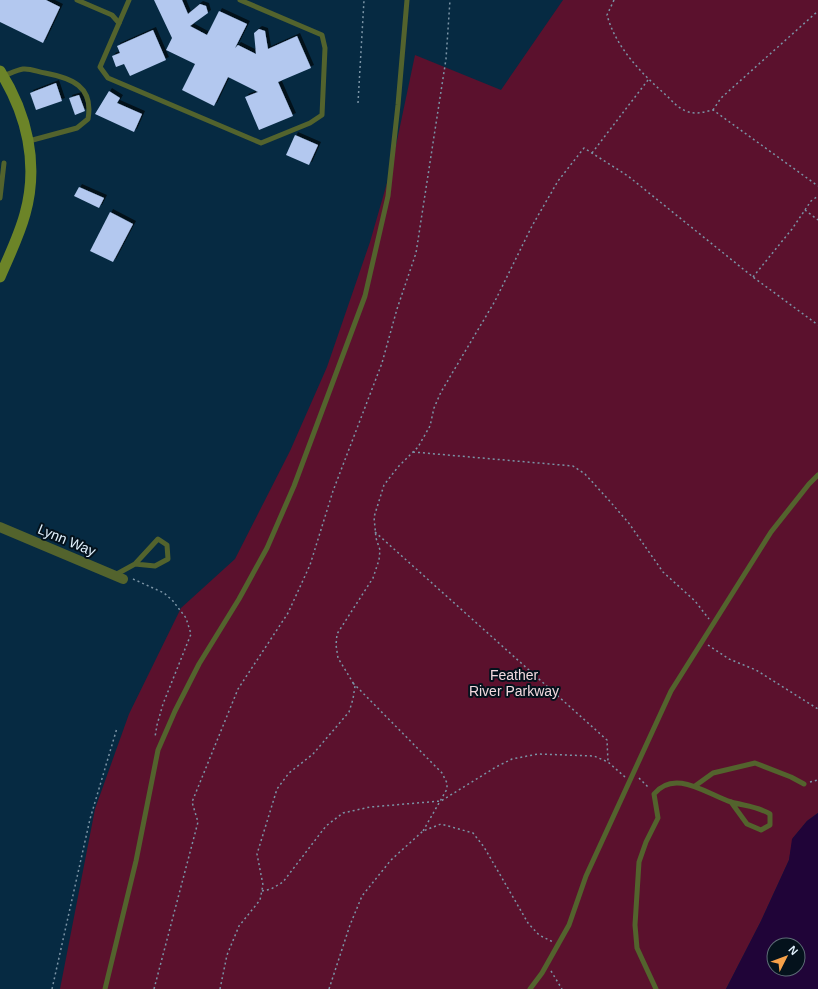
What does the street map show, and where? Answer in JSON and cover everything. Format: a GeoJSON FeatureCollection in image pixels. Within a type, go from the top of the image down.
{"type":"FeatureCollection","features":[{"type":"Feature","properties":{"kind":"main road"},"geometry":{"type":"LineString","coordinates":[[0,277],[25,213],[31,167],[29,140],[17,101],[1,73]]}},
{"type":"Feature","properties":{"kind":"street","name":"Lynn Way"},"geometry":{"type":"LineString","coordinates":[[0,527],[118,577]]}},
{"type":"Feature","properties":{"kind":"lane"},"geometry":{"type":"LineString","coordinates":[[77,0],[112,15],[118,23]]}},
{"type":"Feature","properties":{"kind":"lane"},"geometry":{"type":"LineString","coordinates":[[129,0],[100,67],[108,78],[261,143],[310,123],[322,115],[325,48],[322,35],[240,0]]}},
{"type":"Feature","properties":{"kind":"lane"},"geometry":{"type":"LineString","coordinates":[[106,989],[136,861],[158,750],[175,710],[199,664],[240,599],[267,548],[294,486],[365,296],[388,196],[398,106],[407,0]]}},
{"type":"Feature","properties":{"kind":"lane"},"geometry":{"type":"LineString","coordinates":[[1,73],[24,69],[63,77],[80,85],[86,95],[89,113],[88,119],[77,128],[29,140]]}},
{"type":"Feature","properties":{"kind":"lane"},"geometry":{"type":"LineString","coordinates":[[0,198],[4,162]]}},
{"type":"Feature","properties":{"kind":"lane"},"geometry":{"type":"LineString","coordinates":[[530,989],[547,964],[569,925],[586,876],[671,691],[771,532],[808,484],[818,475]]}},
{"type":"Feature","properties":{"kind":"lane"},"geometry":{"type":"LineString","coordinates":[[118,577],[135,564],[158,539],[167,545],[168,559],[156,566],[135,564]]}},
{"type":"Feature","properties":{"kind":"lane"},"geometry":{"type":"LineString","coordinates":[[695,786],[713,773],[755,764],[791,777],[804,784]]}},
{"type":"Feature","properties":{"kind":"lane"},"geometry":{"type":"LineString","coordinates":[[656,989],[637,948],[635,925],[639,862],[646,842],[658,818],[654,794],[666,785],[676,783],[695,786],[703,791],[731,802],[748,804],[763,810],[770,814],[770,825],[761,830],[747,824],[731,802]]}},
{"type":"Feature","properties":{"kind":"path"},"geometry":{"type":"LineString","coordinates":[[358,103],[364,0]]}},
{"type":"Feature","properties":{"kind":"path"},"geometry":{"type":"LineString","coordinates":[[154,989],[198,822],[192,802],[238,689],[288,613],[310,565],[333,491],[382,363],[397,309],[416,254],[446,59],[450,0]]}},
{"type":"Feature","properties":{"kind":"path"},"geometry":{"type":"LineString","coordinates":[[614,0],[607,15],[612,31],[622,48],[648,80],[677,107],[687,112],[702,113],[713,110],[721,98],[818,10]]}},
{"type":"Feature","properties":{"kind":"path"},"geometry":{"type":"LineString","coordinates":[[592,153],[648,80]]}},
{"type":"Feature","properties":{"kind":"path"},"geometry":{"type":"LineString","coordinates":[[713,110],[818,186]]}},
{"type":"Feature","properties":{"kind":"path"},"geometry":{"type":"LineString","coordinates":[[220,989],[227,955],[239,926],[260,900],[263,885],[257,854],[277,788],[289,774],[313,754],[349,712],[354,699],[355,686],[338,658],[336,645],[337,634],[373,578],[380,560],[380,550],[375,532],[374,517],[384,485],[398,467],[418,447],[430,426],[434,408],[441,392],[495,301],[532,226],[558,180],[584,148],[628,176],[753,277],[818,325]]}},
{"type":"Feature","properties":{"kind":"path"},"geometry":{"type":"LineString","coordinates":[[753,277],[811,201],[818,196]]}},
{"type":"Feature","properties":{"kind":"path"},"geometry":{"type":"LineString","coordinates":[[805,210],[818,220]]}},
{"type":"Feature","properties":{"kind":"path"},"geometry":{"type":"LineString","coordinates":[[413,452],[573,466],[585,474],[628,522],[663,572],[695,601],[712,624]]}},
{"type":"Feature","properties":{"kind":"path"},"geometry":{"type":"LineString","coordinates":[[375,532],[607,740],[608,762]]}},
{"type":"Feature","properties":{"kind":"path"},"geometry":{"type":"LineString","coordinates":[[118,577],[129,578],[164,593],[173,601],[186,618],[191,634],[156,725],[155,741],[158,750]]}},
{"type":"Feature","properties":{"kind":"path"},"geometry":{"type":"LineString","coordinates":[[702,640],[729,660],[756,670],[818,709]]}},
{"type":"Feature","properties":{"kind":"path"},"geometry":{"type":"LineString","coordinates":[[329,989],[350,924],[362,896],[391,860],[423,831],[447,790],[447,783],[442,773],[352,681]]}},
{"type":"Feature","properties":{"kind":"path"},"geometry":{"type":"LineString","coordinates":[[52,989],[90,819],[116,728]]}},
{"type":"Feature","properties":{"kind":"path"},"geometry":{"type":"LineString","coordinates":[[262,892],[283,882],[326,826],[343,813],[370,806],[441,801],[496,767],[524,755],[594,756],[608,762],[630,781]]}},
{"type":"Feature","properties":{"kind":"path"},"geometry":{"type":"LineString","coordinates":[[634,772],[654,794]]}},
{"type":"Feature","properties":{"kind":"path"},"geometry":{"type":"LineString","coordinates":[[423,831],[441,824],[473,833],[484,847],[528,923],[539,935],[558,945]]}},
{"type":"Feature","properties":{"kind":"path"},"geometry":{"type":"LineString","coordinates":[[547,964],[562,989]]}},
{"type":"Feature","properties":{"kind":"green space","name":"Feather River Parkway"},"geometry":{"type":"Polygon","coordinates":[[[563,0],[818,0],[818,813],[807,821],[793,838],[789,860],[761,921],[726,989],[60,989],[95,809],[129,714],[181,608],[235,559],[290,451],[327,367],[370,242],[391,169],[415,55],[501,90],[563,0]]]}},
{"type":"Feature","properties":{"kind":"shaded area"},"geometry":{"type":"Polygon","coordinates":[[[818,813],[818,989],[726,989],[761,921],[789,860],[792,839],[807,821],[818,813]]]}},
{"type":"Feature","properties":{"kind":"building"},"geometry":{"type":"Polygon","coordinates":[[[0,0],[46,0],[60,7],[43,43],[0,22],[0,0]]]}},
{"type":"Feature","properties":{"kind":"building"},"geometry":{"type":"Polygon","coordinates":[[[154,0],[182,0],[188,14],[200,4],[206,6],[208,13],[190,26],[207,35],[219,11],[247,24],[235,48],[238,45],[256,54],[254,33],[259,29],[265,31],[268,49],[297,36],[311,68],[278,82],[293,116],[259,130],[245,97],[258,92],[228,77],[214,106],[182,90],[195,64],[166,50],[172,38],[154,0]]]}},
{"type":"Feature","properties":{"kind":"building"},"geometry":{"type":"Polygon","coordinates":[[[153,30],[166,60],[130,76],[124,64],[116,67],[112,56],[120,53],[117,46],[153,30]]]}},
{"type":"Feature","properties":{"kind":"building"},"geometry":{"type":"Polygon","coordinates":[[[56,83],[62,101],[36,110],[30,93],[56,83]]]}},
{"type":"Feature","properties":{"kind":"building"},"geometry":{"type":"Polygon","coordinates":[[[109,91],[120,98],[117,103],[142,114],[134,132],[95,114],[109,91]]]}},
{"type":"Feature","properties":{"kind":"building"},"geometry":{"type":"Polygon","coordinates":[[[79,95],[85,111],[75,115],[69,98],[79,95]]]}},
{"type":"Feature","properties":{"kind":"building"},"geometry":{"type":"Polygon","coordinates":[[[295,135],[318,145],[309,165],[286,155],[295,135]]]}},
{"type":"Feature","properties":{"kind":"building"},"geometry":{"type":"Polygon","coordinates":[[[79,187],[104,198],[99,208],[74,196],[79,187]]]}},
{"type":"Feature","properties":{"kind":"building"},"geometry":{"type":"Polygon","coordinates":[[[110,212],[133,224],[113,262],[90,251],[110,212]]]}}]}
